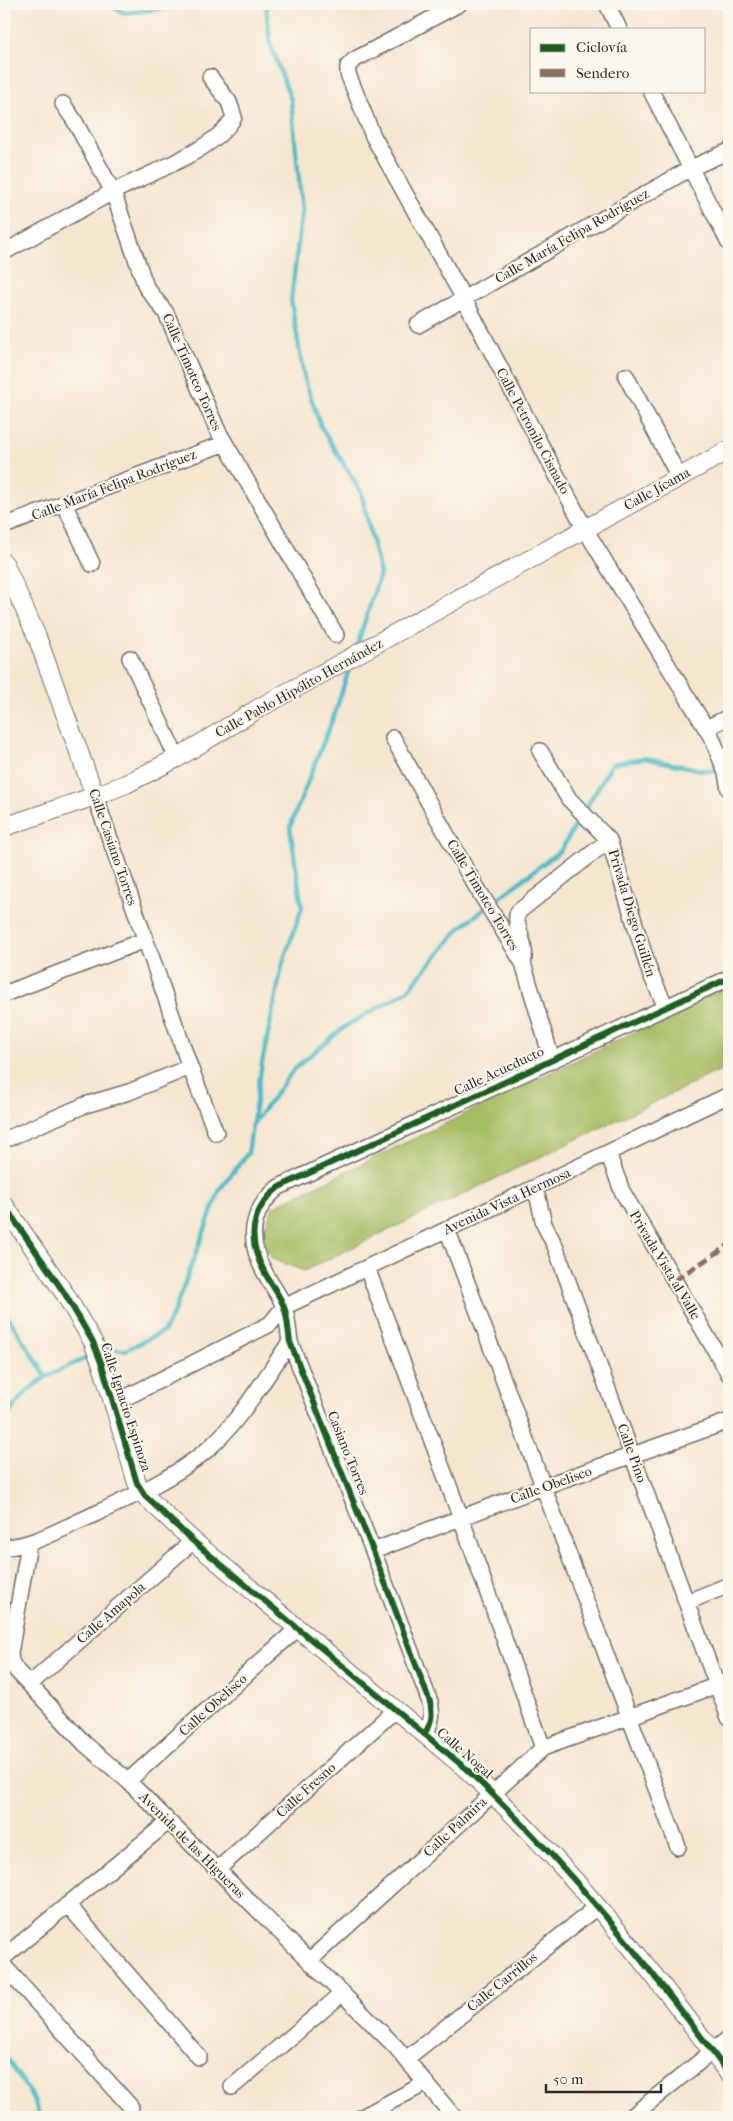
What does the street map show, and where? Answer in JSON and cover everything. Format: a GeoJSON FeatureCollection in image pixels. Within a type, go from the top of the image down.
{"type":"FeatureCollection","features":[{"type":"Feature","properties":{"kind":"street","name":"Calle Petronilo Cisnado"},"geometry":{"type":"LineString","coordinates":[[459,4],[354,60],[348,66],[348,74],[373,136],[464,298],[585,529],[706,728],[720,758],[729,786]]}},
{"type":"Feature","properties":{"kind":"street"},"geometry":{"type":"LineString","coordinates":[[607,4],[619,28]]}},
{"type":"Feature","properties":{"kind":"street"},"geometry":{"type":"LineString","coordinates":[[4,252],[113,192],[200,148],[228,126],[234,117],[232,109],[210,77]]}},
{"type":"Feature","properties":{"kind":"street"},"geometry":{"type":"LineString","coordinates":[[652,92],[729,243]]}},
{"type":"Feature","properties":{"kind":"street","name":"Calle Timoteo Torres"},"geometry":{"type":"LineString","coordinates":[[62,104],[74,120],[113,192],[146,288],[166,313],[212,419],[336,635]]}},
{"type":"Feature","properties":{"kind":"street","name":"Calle María Felipa Rodríguez"},"geometry":{"type":"LineString","coordinates":[[418,325],[691,168],[729,151]]}},
{"type":"Feature","properties":{"kind":"street"},"geometry":{"type":"LineString","coordinates":[[626,376],[679,477]]}},
{"type":"Feature","properties":{"kind":"street","name":"Calle María Felipa Rodríguez"},"geometry":{"type":"LineString","coordinates":[[4,526],[225,443]]}},
{"type":"Feature","properties":{"kind":"street","name":"Calle Jícama"},"geometry":{"type":"LineString","coordinates":[[585,529],[679,477],[728,453]]}},
{"type":"Feature","properties":{"kind":"street"},"geometry":{"type":"LineString","coordinates":[[64,503],[92,564]]}},
{"type":"Feature","properties":{"kind":"street","name":"Calle Pablo Hipólito Hernández"},"geometry":{"type":"LineString","coordinates":[[4,827],[126,784],[177,758],[259,708],[585,529]]}},
{"type":"Feature","properties":{"kind":"street","name":"Calle Casiano Torres"},"geometry":{"type":"LineString","coordinates":[[4,563],[37,637],[190,1067],[216,1133]]}},
{"type":"Feature","properties":{"kind":"street"},"geometry":{"type":"LineString","coordinates":[[130,658],[177,758]]}},
{"type":"Feature","properties":{"kind":"street"},"geometry":{"type":"LineString","coordinates":[[706,728],[729,717]]}},
{"type":"Feature","properties":{"kind":"street","name":"Calle Timoteo Torres"},"geometry":{"type":"LineString","coordinates":[[393,738],[468,873],[520,958],[552,1060]]}},
{"type":"Feature","properties":{"kind":"street","name":"Privada Diego Guillén"},"geometry":{"type":"LineString","coordinates":[[540,751],[569,799],[609,840],[650,973],[666,1007]]}},
{"type":"Feature","properties":{"kind":"street"},"geometry":{"type":"LineString","coordinates":[[520,958],[526,951],[516,918],[518,912],[609,840]]}},
{"type":"Feature","properties":{"kind":"street"},"geometry":{"type":"LineString","coordinates":[[4,994],[145,940]]}},
{"type":"Feature","properties":{"kind":"street","name":"Calle Acueducto"},"geometry":{"type":"LineString","coordinates":[[279,1187],[729,978]]}},
{"type":"Feature","properties":{"kind":"street"},"geometry":{"type":"LineString","coordinates":[[4,1140],[85,1105],[129,1092],[190,1067]]}},
{"type":"Feature","properties":{"kind":"street","name":"Avenida Vista Hermosa"},"geometry":{"type":"LineString","coordinates":[[284,1307],[729,1095]]}},
{"type":"Feature","properties":{"kind":"street","name":"Privada Vista al Valle"},"geometry":{"type":"LineString","coordinates":[[608,1153],[622,1191],[729,1374]]}},
{"type":"Feature","properties":{"kind":"street","name":"Casiano Torres"},"geometry":{"type":"LineString","coordinates":[[279,1187],[264,1203],[255,1221],[252,1236],[259,1261],[284,1307],[290,1342],[373,1551],[430,1702],[432,1716],[429,1727],[424,1734]]}},
{"type":"Feature","properties":{"kind":"street","name":"Calle Pino"},"geometry":{"type":"LineString","coordinates":[[532,1189],[538,1198],[544,1224],[555,1246],[687,1602],[724,1683],[729,1718]]}},
{"type":"Feature","properties":{"kind":"street","name":"Calle Ignacio Espinoza"},"geometry":{"type":"LineString","coordinates":[[4,1205],[65,1294],[93,1344],[101,1363],[142,1492]]}},
{"type":"Feature","properties":{"kind":"street"},"geometry":{"type":"LineString","coordinates":[[448,1229],[678,1847]]}},
{"type":"Feature","properties":{"kind":"street"},"geometry":{"type":"LineString","coordinates":[[367,1268],[461,1518],[542,1748]]}},
{"type":"Feature","properties":{"kind":"street"},"geometry":{"type":"LineString","coordinates":[[113,1404],[270,1324],[284,1307]]}},
{"type":"Feature","properties":{"kind":"street"},"geometry":{"type":"LineString","coordinates":[[4,1547],[29,1544],[142,1492],[195,1459],[221,1436],[243,1410],[290,1342]]}},
{"type":"Feature","properties":{"kind":"street","name":"Calle Obelisco"},"geometry":{"type":"LineString","coordinates":[[373,1551],[545,1486],[729,1421]]}},
{"type":"Feature","properties":{"kind":"street","name":"Calle Nogal"},"geometry":{"type":"LineString","coordinates":[[142,1492],[193,1541],[464,1767],[492,1793],[598,1906],[729,2074]]}},
{"type":"Feature","properties":{"kind":"street","name":"Calle Amapola"},"geometry":{"type":"LineString","coordinates":[[30,1684],[193,1541]]}},
{"type":"Feature","properties":{"kind":"street","name":"Avenida de las Higueras"},"geometry":{"type":"LineString","coordinates":[[29,1544],[10,1657],[17,1671],[85,1744],[128,1781],[216,1870],[343,1993],[406,2059],[454,2117]]}},
{"type":"Feature","properties":{"kind":"street"},"geometry":{"type":"LineString","coordinates":[[687,1602],[729,1585]]}},
{"type":"Feature","properties":{"kind":"street","name":"Calle Obelisco"},"geometry":{"type":"LineString","coordinates":[[128,1781],[298,1628]]}},
{"type":"Feature","properties":{"kind":"street","name":"Calle Palmira"},"geometry":{"type":"LineString","coordinates":[[310,1960],[542,1748],[724,1683]]}},
{"type":"Feature","properties":{"kind":"street","name":"Calle Fresno"},"geometry":{"type":"LineString","coordinates":[[216,1870],[395,1710]]}},
{"type":"Feature","properties":{"kind":"street"},"geometry":{"type":"LineString","coordinates":[[4,1957],[168,1822]]}},
{"type":"Feature","properties":{"kind":"street"},"geometry":{"type":"LineString","coordinates":[[68,1905],[199,2057]]}},
{"type":"Feature","properties":{"kind":"street","name":"Calle Carrillos"},"geometry":{"type":"LineString","coordinates":[[406,2059],[598,1906]]}},
{"type":"Feature","properties":{"kind":"street"},"geometry":{"type":"LineString","coordinates":[[4,1966],[131,2107]]}},
{"type":"Feature","properties":{"kind":"street"},"geometry":{"type":"LineString","coordinates":[[232,2087],[343,1993]]}},
{"type":"Feature","properties":{"kind":"street"},"geometry":{"type":"LineString","coordinates":[[631,2117],[729,2038]]}},
{"type":"Feature","properties":{"kind":"street"},"geometry":{"type":"LineString","coordinates":[[362,2117],[426,2083]]}},
{"type":"Feature","properties":{"kind":"green space"},"geometry":{"type":"Polygon","coordinates":[[[729,986],[729,1066],[304,1271],[272,1259],[261,1237],[273,1207],[729,986]]]}},
{"type":"Feature","properties":{"kind":"waterway"},"geometry":{"type":"LineString","coordinates":[[105,4],[125,13],[204,4]]}},
{"type":"Feature","properties":{"kind":"waterway"},"geometry":{"type":"LineString","coordinates":[[266,4],[270,43],[291,100],[302,210],[291,300],[304,377],[321,427],[361,492],[380,574],[356,649]]}},
{"type":"Feature","properties":{"kind":"waterway"},"geometry":{"type":"LineString","coordinates":[[101,1351],[106,1349],[126,1350],[164,1331],[174,1312],[220,1189],[248,1153],[262,1063],[283,962],[302,908],[290,827],[335,713],[351,663]]}},
{"type":"Feature","properties":{"kind":"waterway"},"geometry":{"type":"LineString","coordinates":[[253,1124],[295,1068],[346,1026],[407,991],[461,927],[561,850],[612,764],[644,758],[701,770],[723,772]]}},
{"type":"Feature","properties":{"kind":"waterway"},"geometry":{"type":"LineString","coordinates":[[4,1311],[46,1376]]}},
{"type":"Feature","properties":{"kind":"waterway"},"geometry":{"type":"LineString","coordinates":[[4,1423],[21,1397],[31,1388],[53,1373],[94,1355]]}},
{"type":"Feature","properties":{"kind":"waterway"},"geometry":{"type":"LineString","coordinates":[[4,2054],[33,2098],[40,2117]]}},
{"type":"Feature","properties":{"kind":"marked path"},"geometry":{"type":"LineString","coordinates":[[675,1280],[729,1245]]}},
{"type":"Feature","properties":{"kind":"cycle path"},"geometry":{"type":"LineString","coordinates":[[424,1734],[431,1719],[430,1702],[373,1551],[290,1342],[284,1307],[259,1261],[254,1238],[257,1216],[269,1196],[279,1187],[729,978]]}},
{"type":"Feature","properties":{"kind":"cycle path"},"geometry":{"type":"LineString","coordinates":[[4,1205],[65,1294],[93,1342],[102,1365],[137,1483],[146,1497],[193,1541],[464,1767],[501,1802],[571,1876],[604,1915],[668,1993],[729,2074]]}}]}
